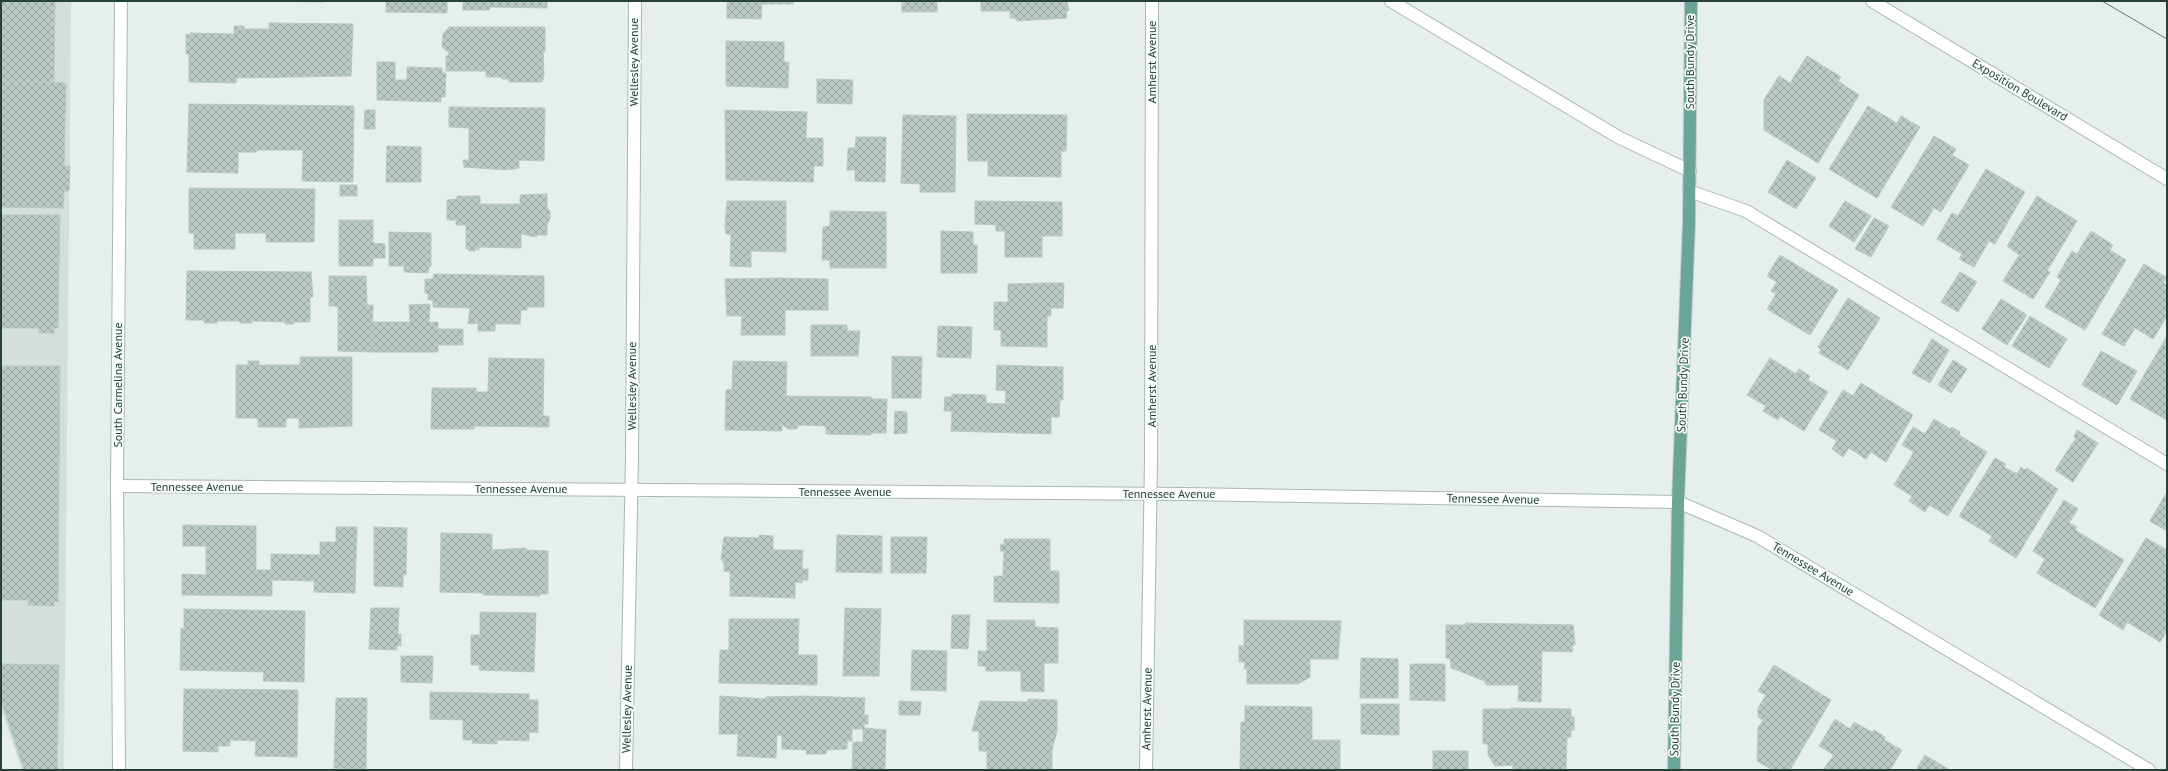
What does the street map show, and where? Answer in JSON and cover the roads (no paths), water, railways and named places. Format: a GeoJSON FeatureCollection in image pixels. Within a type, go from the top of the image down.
{"type":"FeatureCollection","features":[{"type":"Feature","properties":{"kind":"main road","name":"South Bundy Drive"},"geometry":{"type":"LineString","coordinates":[[1674,770],[1678,502],[1690,170],[1691,1]]}},
{"type":"Feature","properties":{"kind":"street","name":"South Carmelina Avenue"},"geometry":{"type":"LineString","coordinates":[[119,770],[117,486],[121,1]]}},
{"type":"Feature","properties":{"kind":"street","name":"Wellesley Avenue"},"geometry":{"type":"LineString","coordinates":[[626,770],[631,491],[635,1]]}},
{"type":"Feature","properties":{"kind":"street","name":"Amherst Avenue"},"geometry":{"type":"LineString","coordinates":[[1146,770],[1151,495],[1152,1]]}},
{"type":"Feature","properties":{"kind":"street"},"geometry":{"type":"LineString","coordinates":[[1391,1],[1618,137],[1690,170]]}},
{"type":"Feature","properties":{"kind":"street","name":"Exposition Boulevard"},"geometry":{"type":"LineString","coordinates":[[1872,1],[2167,179]]}},
{"type":"Feature","properties":{"kind":"street"},"geometry":{"type":"LineString","coordinates":[[1689,191],[1746,211],[2167,464]]}},
{"type":"Feature","properties":{"kind":"street","name":"Tennessee Avenue"},"geometry":{"type":"LineString","coordinates":[[117,486],[1151,495],[1678,502],[1757,536],[2149,770]]}},
{"type":"Feature","properties":{"kind":"tram line"},"geometry":{"type":"LineString","coordinates":[[2102,1],[2167,39]]}}]}
